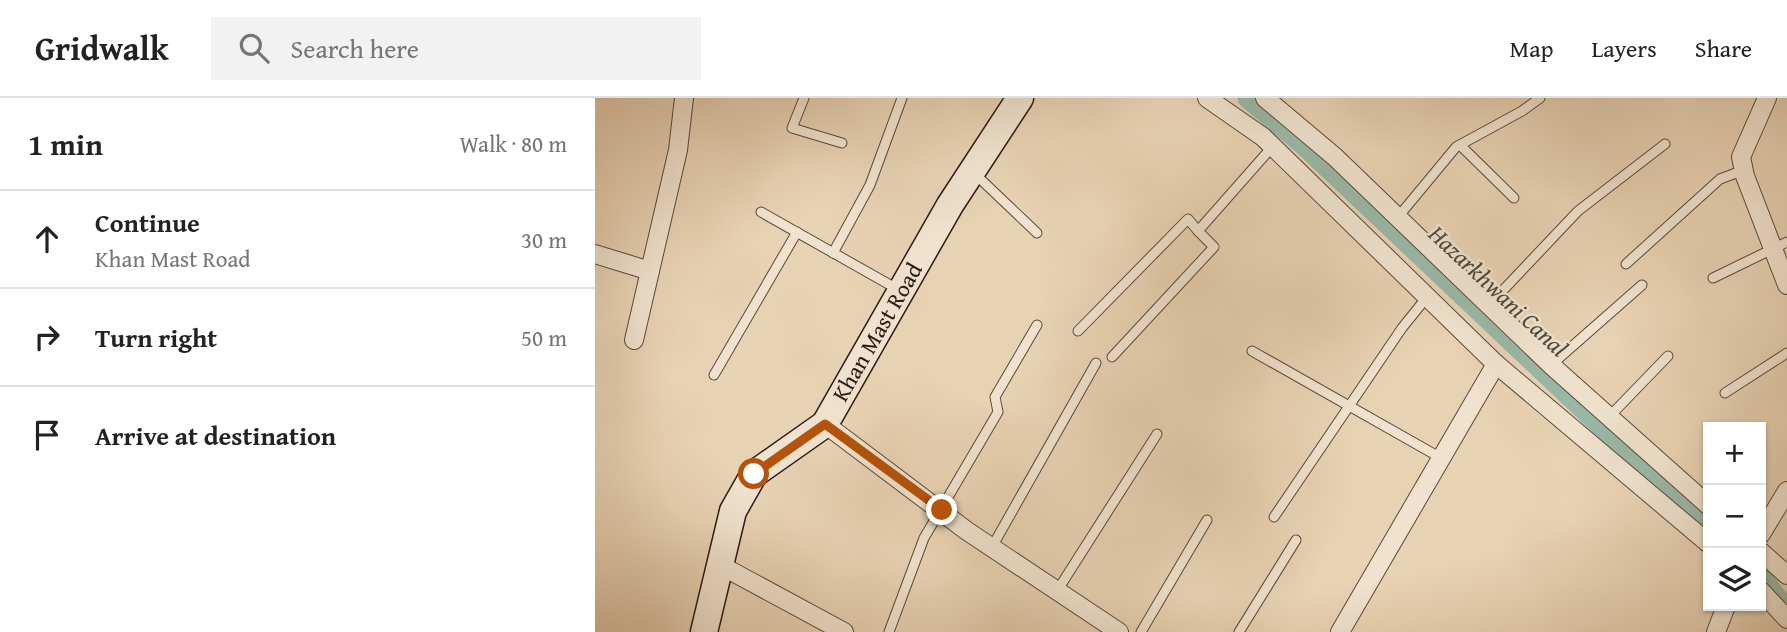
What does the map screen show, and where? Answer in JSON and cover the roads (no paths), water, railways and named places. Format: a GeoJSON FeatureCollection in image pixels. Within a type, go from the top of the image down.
{"type":"FeatureCollection","features":[{"type":"Feature","properties":{"kind":"main road","name":"Khan Mast Road"},"geometry":{"type":"LineString","coordinates":[[704,632],[733,511],[754,474],[825,424],[900,291],[1020,98]]}},
{"type":"Feature","properties":{"kind":"street"},"geometry":{"type":"LineString","coordinates":[[634,340],[677,150],[684,98]]}},
{"type":"Feature","properties":{"kind":"street"},"geometry":{"type":"LineString","coordinates":[[1207,98],[1263,137],[1496,364],[1703,539]]}},
{"type":"Feature","properties":{"kind":"street"},"geometry":{"type":"LineString","coordinates":[[1265,98],[1335,157],[1551,365],[1703,501]]}},
{"type":"Feature","properties":{"kind":"street"},"geometry":{"type":"LineString","coordinates":[[1767,98],[1741,157],[1744,170],[1780,244],[1787,285]]}},
{"type":"Feature","properties":{"kind":"street"},"geometry":{"type":"LineString","coordinates":[[595,254],[650,271]]}},
{"type":"Feature","properties":{"kind":"street"},"geometry":{"type":"LineString","coordinates":[[1340,632],[1496,364]]}},
{"type":"Feature","properties":{"kind":"street"},"geometry":{"type":"LineString","coordinates":[[825,424],[992,547],[1119,632]]}},
{"type":"Feature","properties":{"kind":"street"},"geometry":{"type":"LineString","coordinates":[[1766,526],[1787,491]]}},
{"type":"Feature","properties":{"kind":"street"},"geometry":{"type":"LineString","coordinates":[[1766,556],[1787,575]]}},
{"type":"Feature","properties":{"kind":"street"},"geometry":{"type":"LineString","coordinates":[[720,565],[844,632]]}},
{"type":"Feature","properties":{"kind":"street"},"geometry":{"type":"LineString","coordinates":[[1766,596],[1787,619]]}},
{"type":"Feature","properties":{"kind":"street"},"geometry":{"type":"LineString","coordinates":[[1716,632],[1724,611]]}},
{"type":"Feature","properties":{"kind":"lane"},"geometry":{"type":"LineString","coordinates":[[804,98],[792,128],[842,143]]}},
{"type":"Feature","properties":{"kind":"lane"},"geometry":{"type":"LineString","coordinates":[[833,253],[870,185],[902,98]]}},
{"type":"Feature","properties":{"kind":"lane"},"geometry":{"type":"LineString","coordinates":[[1398,217],[1459,145],[1522,111],[1540,98]]}},
{"type":"Feature","properties":{"kind":"lane"},"geometry":{"type":"LineString","coordinates":[[1489,305],[1579,211],[1665,144]]}},
{"type":"Feature","properties":{"kind":"lane"},"geometry":{"type":"LineString","coordinates":[[1459,145],[1514,198]]}},
{"type":"Feature","properties":{"kind":"lane"},"geometry":{"type":"LineString","coordinates":[[1198,231],[1273,146]]}},
{"type":"Feature","properties":{"kind":"lane"},"geometry":{"type":"LineString","coordinates":[[1626,264],[1720,179],[1744,170]]}},
{"type":"Feature","properties":{"kind":"lane"},"geometry":{"type":"LineString","coordinates":[[972,172],[1037,233]]}},
{"type":"Feature","properties":{"kind":"lane"},"geometry":{"type":"LineString","coordinates":[[761,212],[900,291]]}},
{"type":"Feature","properties":{"kind":"lane"},"geometry":{"type":"LineString","coordinates":[[1078,331],[1188,219],[1214,247],[1112,356]]}},
{"type":"Feature","properties":{"kind":"lane"},"geometry":{"type":"LineString","coordinates":[[715,375],[797,232]]}},
{"type":"Feature","properties":{"kind":"lane"},"geometry":{"type":"LineString","coordinates":[[1713,278],[1780,244]]}},
{"type":"Feature","properties":{"kind":"lane"},"geometry":{"type":"LineString","coordinates":[[1551,365],[1641,285]]}},
{"type":"Feature","properties":{"kind":"lane"},"geometry":{"type":"LineString","coordinates":[[1273,517],[1402,328],[1427,297]]}},
{"type":"Feature","properties":{"kind":"lane"},"geometry":{"type":"LineString","coordinates":[[889,632],[924,538],[998,412],[995,397],[1037,326]]}},
{"type":"Feature","properties":{"kind":"lane"},"geometry":{"type":"LineString","coordinates":[[1252,351],[1441,458]]}},
{"type":"Feature","properties":{"kind":"lane"},"geometry":{"type":"LineString","coordinates":[[1725,393],[1787,353]]}},
{"type":"Feature","properties":{"kind":"lane"},"geometry":{"type":"LineString","coordinates":[[1609,417],[1668,356]]}},
{"type":"Feature","properties":{"kind":"lane"},"geometry":{"type":"LineString","coordinates":[[992,547],[1096,363]]}},
{"type":"Feature","properties":{"kind":"lane"},"geometry":{"type":"LineString","coordinates":[[1057,591],[1157,434]]}},
{"type":"Feature","properties":{"kind":"lane"},"geometry":{"type":"LineString","coordinates":[[1141,632],[1207,520]]}},
{"type":"Feature","properties":{"kind":"lane"},"geometry":{"type":"LineString","coordinates":[[1238,632],[1296,540]]}},
{"type":"Feature","properties":{"kind":"waterway","name":"Hazarkhwani Canal"},"geometry":{"type":"LineString","coordinates":[[1248,98],[1305,146],[1703,522]]}},
{"type":"Feature","properties":{"kind":"waterway","name":"Hazarkhwani Canal"},"geometry":{"type":"LineString","coordinates":[[1766,584],[1784,607]]}}]}
